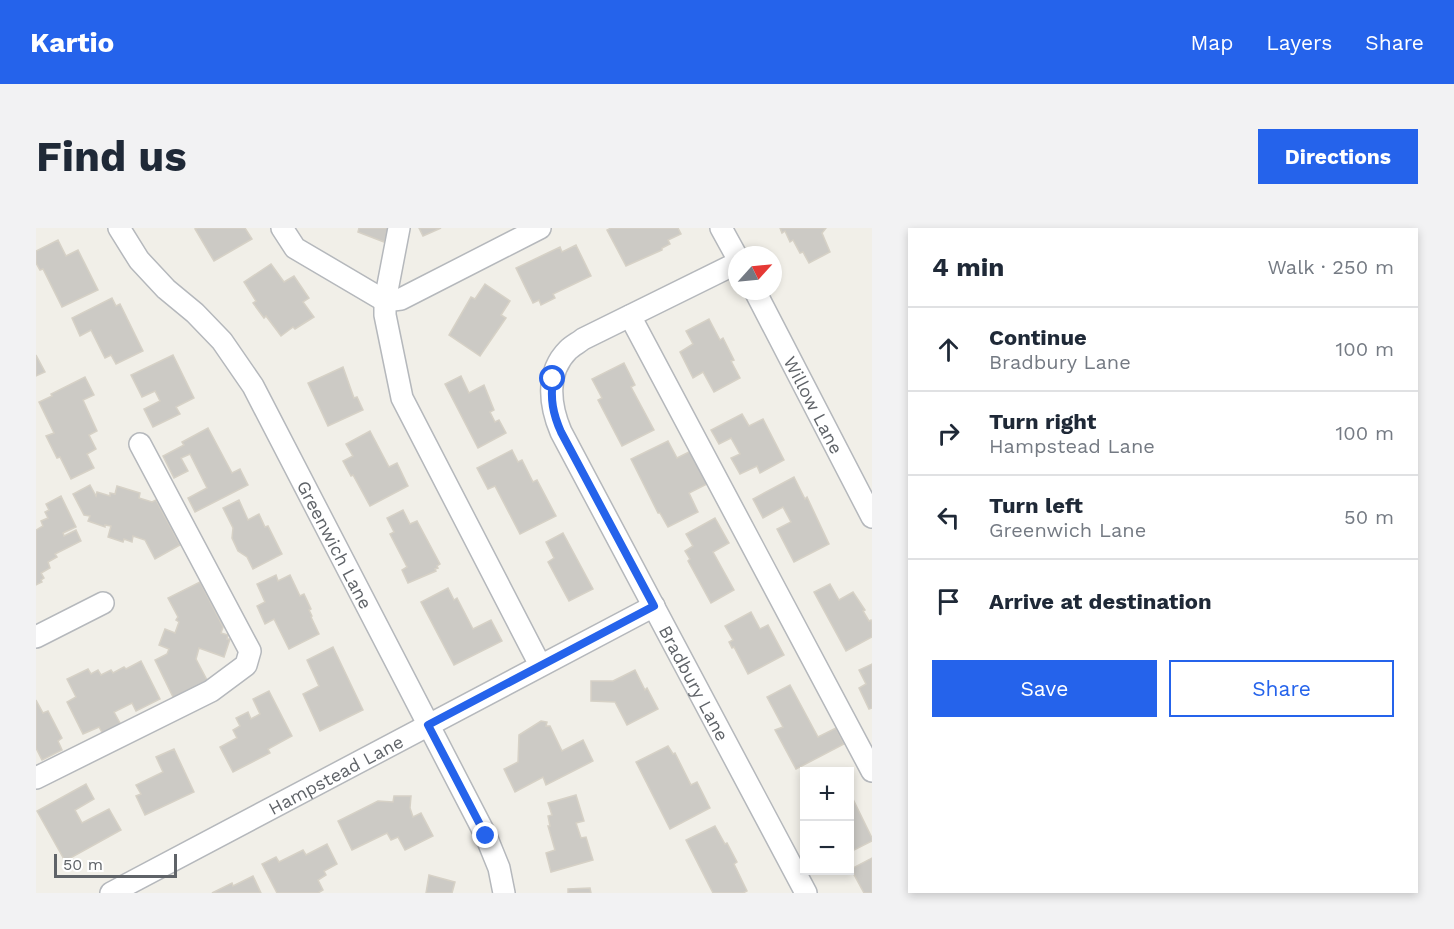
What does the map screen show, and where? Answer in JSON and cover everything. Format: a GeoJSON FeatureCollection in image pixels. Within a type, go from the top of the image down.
{"type":"FeatureCollection","features":[{"type":"Feature","properties":{"kind":"street","name":"Greenwich Lane"},"geometry":{"type":"LineString","coordinates":[[119,228],[139,260],[165,289],[195,313],[222,341],[253,387],[486,836],[499,868],[504,893]]}},
{"type":"Feature","properties":{"kind":"street"},"geometry":{"type":"LineString","coordinates":[[282,228],[295,248],[384,301],[400,299],[540,228]]}},
{"type":"Feature","properties":{"kind":"street"},"geometry":{"type":"LineString","coordinates":[[399,228],[384,301],[402,398],[540,665]]}},
{"type":"Feature","properties":{"kind":"street"},"geometry":{"type":"LineString","coordinates":[[721,228],[731,246]]}},
{"type":"Feature","properties":{"kind":"street","name":"Bradbury Lane"},"geometry":{"type":"LineString","coordinates":[[728,267],[584,339],[567,351],[557,367],[550,397],[561,432],[806,893]]}},
{"type":"Feature","properties":{"kind":"street","name":"Willow Lane"},"geometry":{"type":"LineString","coordinates":[[760,300],[872,517]]}},
{"type":"Feature","properties":{"kind":"street"},"geometry":{"type":"LineString","coordinates":[[630,316],[872,771]]}},
{"type":"Feature","properties":{"kind":"street"},"geometry":{"type":"LineString","coordinates":[[36,778],[211,691],[246,665],[250,651],[140,444]]}},
{"type":"Feature","properties":{"kind":"street"},"geometry":{"type":"LineString","coordinates":[[36,637],[103,603]]}},
{"type":"Feature","properties":{"kind":"street","name":"Hampstead Lane"},"geometry":{"type":"LineString","coordinates":[[111,893],[654,606]]}},
{"type":"Feature","properties":{"kind":"building"},"geometry":{"type":"Polygon","coordinates":[[[245,228],[252,239],[214,261],[195,229],[245,228]]]}},
{"type":"Feature","properties":{"kind":"building"},"geometry":{"type":"Polygon","coordinates":[[[359,228],[390,228],[384,242],[358,232],[359,228]]]}},
{"type":"Feature","properties":{"kind":"building"},"geometry":{"type":"Polygon","coordinates":[[[419,228],[441,228],[423,236],[419,228]]]}},
{"type":"Feature","properties":{"kind":"building"},"geometry":{"type":"Polygon","coordinates":[[[611,228],[678,228],[681,234],[668,240],[670,244],[662,250],[626,266],[607,230],[611,228]]]}},
{"type":"Feature","properties":{"kind":"building"},"geometry":{"type":"Polygon","coordinates":[[[780,228],[826,228],[822,233],[830,252],[809,263],[803,252],[800,253],[793,240],[790,242],[785,231],[782,233],[780,228]]]}},
{"type":"Feature","properties":{"kind":"building"},"geometry":{"type":"Polygon","coordinates":[[[58,240],[66,256],[78,250],[98,290],[62,307],[43,269],[40,270],[36,263],[36,251],[58,240]]]}},
{"type":"Feature","properties":{"kind":"building"},"geometry":{"type":"Polygon","coordinates":[[[576,245],[591,276],[553,294],[555,298],[541,305],[539,300],[533,303],[516,268],[560,247],[562,252],[576,245]]]}},
{"type":"Feature","properties":{"kind":"building"},"geometry":{"type":"Polygon","coordinates":[[[271,264],[284,282],[294,276],[309,298],[303,302],[314,317],[295,329],[293,327],[281,336],[253,303],[256,301],[244,282],[271,264]]]}},
{"type":"Feature","properties":{"kind":"building"},"geometry":{"type":"Polygon","coordinates":[[[485,284],[510,301],[501,315],[506,318],[480,356],[449,335],[471,297],[475,299],[485,284]]]}},
{"type":"Feature","properties":{"kind":"building"},"geometry":{"type":"Polygon","coordinates":[[[112,298],[116,306],[120,304],[143,351],[116,364],[111,355],[105,358],[91,330],[80,336],[72,318],[112,298]]]}},
{"type":"Feature","properties":{"kind":"building"},"geometry":{"type":"Polygon","coordinates":[[[709,319],[720,340],[723,338],[740,378],[714,392],[703,372],[693,378],[680,352],[693,344],[686,331],[709,319]]]}},
{"type":"Feature","properties":{"kind":"building"},"geometry":{"type":"Polygon","coordinates":[[[36,355],[45,372],[36,376],[36,355]]]}},
{"type":"Feature","properties":{"kind":"building"},"geometry":{"type":"Polygon","coordinates":[[[173,355],[194,398],[176,407],[180,414],[153,427],[144,409],[160,401],[155,391],[142,397],[131,375],[173,355]]]}},
{"type":"Feature","properties":{"kind":"building"},"geometry":{"type":"Polygon","coordinates":[[[624,363],[635,385],[631,387],[654,430],[622,446],[598,400],[602,398],[592,379],[624,363]]]}},
{"type":"Feature","properties":{"kind":"building"},"geometry":{"type":"Polygon","coordinates":[[[343,367],[354,398],[357,397],[363,410],[328,426],[308,383],[343,367]]]}},
{"type":"Feature","properties":{"kind":"building"},"geometry":{"type":"Polygon","coordinates":[[[461,376],[469,393],[484,385],[494,410],[490,412],[495,422],[499,420],[506,433],[478,448],[445,384],[461,376]]]}},
{"type":"Feature","properties":{"kind":"building"},"geometry":{"type":"Polygon","coordinates":[[[85,377],[94,395],[83,400],[97,431],[89,435],[96,449],[87,454],[94,468],[71,479],[46,436],[54,433],[39,402],[85,377]]]}},
{"type":"Feature","properties":{"kind":"building"},"geometry":{"type":"Polygon","coordinates":[[[742,414],[749,426],[763,419],[784,460],[760,473],[757,466],[740,474],[731,458],[740,454],[731,438],[719,444],[711,430],[742,414]]]}},
{"type":"Feature","properties":{"kind":"building"},"geometry":{"type":"Polygon","coordinates":[[[208,428],[232,473],[240,469],[248,485],[195,512],[188,498],[207,488],[190,454],[181,458],[188,471],[174,478],[163,456],[184,445],[182,442],[208,428]]]}},
{"type":"Feature","properties":{"kind":"building"},"geometry":{"type":"Polygon","coordinates":[[[370,431],[389,467],[397,463],[408,486],[370,506],[343,461],[353,456],[346,444],[370,431]]]}},
{"type":"Feature","properties":{"kind":"building"},"geometry":{"type":"Polygon","coordinates":[[[668,441],[677,458],[697,448],[713,481],[689,493],[698,512],[668,527],[658,513],[631,459],[668,441]]]}},
{"type":"Feature","properties":{"kind":"building"},"geometry":{"type":"Polygon","coordinates":[[[512,450],[518,462],[522,460],[533,482],[537,480],[556,516],[520,534],[495,486],[488,489],[477,468],[512,450]]]}},
{"type":"Feature","properties":{"kind":"building"},"geometry":{"type":"Polygon","coordinates":[[[794,477],[805,499],[807,497],[829,544],[794,562],[777,529],[791,522],[783,507],[763,518],[753,499],[794,477]]]}},
{"type":"Feature","properties":{"kind":"building"},"geometry":{"type":"Polygon","coordinates":[[[90,485],[96,496],[97,492],[110,496],[110,493],[115,494],[117,486],[140,493],[139,498],[152,502],[156,500],[180,545],[155,559],[145,540],[133,536],[132,542],[124,539],[123,542],[108,537],[111,526],[105,525],[105,527],[88,521],[90,516],[84,515],[73,494],[90,485]]]}},
{"type":"Feature","properties":{"kind":"building"},"geometry":{"type":"Polygon","coordinates":[[[61,496],[76,527],[63,533],[64,536],[76,530],[81,541],[55,554],[57,557],[48,562],[50,568],[41,573],[44,578],[42,582],[36,585],[36,530],[43,526],[41,521],[48,518],[45,512],[49,510],[46,504],[61,496]]]}},
{"type":"Feature","properties":{"kind":"building"},"geometry":{"type":"Polygon","coordinates":[[[239,500],[248,520],[259,514],[265,527],[268,526],[282,554],[253,569],[247,557],[238,551],[232,538],[233,528],[223,508],[239,500]]]}},
{"type":"Feature","properties":{"kind":"building"},"geometry":{"type":"Polygon","coordinates":[[[403,510],[410,524],[417,521],[440,564],[435,569],[436,571],[408,583],[402,570],[407,567],[390,534],[394,532],[387,518],[403,510]]]}},
{"type":"Feature","properties":{"kind":"building"},"geometry":{"type":"Polygon","coordinates":[[[715,518],[729,543],[713,552],[734,590],[711,603],[685,551],[693,546],[686,534],[715,518]]]}},
{"type":"Feature","properties":{"kind":"building"},"geometry":{"type":"Polygon","coordinates":[[[563,533],[593,589],[569,601],[548,562],[554,558],[546,542],[563,533]]]}},
{"type":"Feature","properties":{"kind":"building"},"geometry":{"type":"Polygon","coordinates":[[[276,575],[278,581],[290,575],[300,596],[304,594],[319,634],[289,649],[274,619],[265,624],[257,606],[265,602],[257,584],[276,575]]]}},
{"type":"Feature","properties":{"kind":"building"},"geometry":{"type":"Polygon","coordinates":[[[200,582],[223,627],[221,633],[228,635],[227,639],[230,639],[224,657],[199,648],[196,659],[208,682],[174,699],[155,660],[167,654],[169,649],[159,645],[165,629],[175,633],[179,622],[176,620],[178,617],[168,598],[200,582]]]}},
{"type":"Feature","properties":{"kind":"building"},"geometry":{"type":"Polygon","coordinates":[[[830,584],[839,600],[853,592],[872,623],[872,637],[846,651],[814,592],[830,584]]]}},
{"type":"Feature","properties":{"kind":"building"},"geometry":{"type":"Polygon","coordinates":[[[448,588],[454,600],[457,598],[473,629],[491,620],[502,641],[454,665],[421,602],[448,588]]]}},
{"type":"Feature","properties":{"kind":"building"},"geometry":{"type":"Polygon","coordinates":[[[751,612],[760,629],[768,625],[784,655],[748,674],[729,642],[733,640],[725,626],[751,612]]]}},
{"type":"Feature","properties":{"kind":"building"},"geometry":{"type":"Polygon","coordinates":[[[333,647],[363,710],[320,731],[303,694],[319,686],[307,660],[333,647]]]}},
{"type":"Feature","properties":{"kind":"building"},"geometry":{"type":"Polygon","coordinates":[[[141,661],[160,699],[136,711],[132,703],[114,712],[121,725],[103,734],[99,727],[83,734],[67,702],[76,697],[67,679],[88,669],[91,674],[98,670],[101,675],[111,670],[113,673],[141,661]]]}},
{"type":"Feature","properties":{"kind":"building"},"geometry":{"type":"Polygon","coordinates":[[[872,664],[872,708],[869,709],[859,688],[866,684],[859,670],[872,664]]]}},
{"type":"Feature","properties":{"kind":"building"},"geometry":{"type":"Polygon","coordinates":[[[635,670],[658,709],[627,725],[615,702],[591,701],[591,681],[613,681],[635,670]]]}},
{"type":"Feature","properties":{"kind":"building"},"geometry":{"type":"Polygon","coordinates":[[[790,685],[818,737],[836,728],[844,744],[796,769],[775,730],[783,727],[767,697],[790,685]]]}},
{"type":"Feature","properties":{"kind":"building"},"geometry":{"type":"Polygon","coordinates":[[[269,691],[292,736],[268,749],[270,753],[233,772],[220,747],[237,738],[233,730],[240,726],[236,718],[248,712],[251,719],[260,714],[253,699],[269,691]]]}},
{"type":"Feature","properties":{"kind":"building"},"geometry":{"type":"Polygon","coordinates":[[[36,700],[43,713],[48,711],[62,738],[58,741],[62,750],[42,760],[36,748],[36,700]]]}},
{"type":"Feature","properties":{"kind":"building"},"geometry":{"type":"Polygon","coordinates":[[[541,721],[547,722],[546,726],[550,726],[562,751],[583,740],[593,761],[546,785],[543,777],[515,792],[504,769],[518,762],[519,735],[541,721]]]}},
{"type":"Feature","properties":{"kind":"building"},"geometry":{"type":"Polygon","coordinates":[[[668,746],[673,754],[675,753],[691,785],[697,782],[710,808],[670,829],[636,762],[668,746]]]}},
{"type":"Feature","properties":{"kind":"building"},"geometry":{"type":"Polygon","coordinates":[[[174,749],[194,792],[145,815],[136,796],[141,794],[136,785],[163,772],[156,757],[174,749]]]}},
{"type":"Feature","properties":{"kind":"building"},"geometry":{"type":"Polygon","coordinates":[[[86,784],[94,799],[75,810],[82,823],[109,809],[121,830],[65,861],[37,811],[86,784]]]}},
{"type":"Feature","properties":{"kind":"building"},"geometry":{"type":"Polygon","coordinates":[[[576,795],[584,821],[576,823],[581,838],[586,837],[593,860],[551,872],[546,853],[555,850],[548,826],[550,826],[548,816],[552,815],[548,803],[576,795]]]}},
{"type":"Feature","properties":{"kind":"building"},"geometry":{"type":"Polygon","coordinates":[[[394,796],[411,796],[410,808],[413,817],[421,813],[433,836],[405,850],[398,837],[391,840],[387,833],[352,850],[338,821],[378,801],[393,802],[394,796]]]}},
{"type":"Feature","properties":{"kind":"building"},"geometry":{"type":"Polygon","coordinates":[[[854,801],[872,838],[872,841],[854,850],[854,801]]]}},
{"type":"Feature","properties":{"kind":"building"},"geometry":{"type":"Polygon","coordinates":[[[715,826],[737,862],[734,864],[747,891],[743,893],[713,893],[686,840],[715,826]]]}},
{"type":"Feature","properties":{"kind":"building"},"geometry":{"type":"Polygon","coordinates":[[[327,844],[337,864],[324,871],[326,875],[318,880],[323,890],[318,893],[277,893],[262,864],[276,857],[279,862],[303,850],[306,855],[327,844]]]}},
{"type":"Feature","properties":{"kind":"building"},"geometry":{"type":"Polygon","coordinates":[[[872,858],[872,893],[864,893],[854,875],[854,867],[872,858]]]}},
{"type":"Feature","properties":{"kind":"building"},"geometry":{"type":"Polygon","coordinates":[[[429,875],[455,882],[452,893],[426,893],[429,875]]]}},
{"type":"Feature","properties":{"kind":"building"},"geometry":{"type":"Polygon","coordinates":[[[253,876],[261,893],[212,893],[232,883],[233,886],[253,876]]]}},
{"type":"Feature","properties":{"kind":"building"},"geometry":{"type":"Polygon","coordinates":[[[590,888],[591,893],[568,893],[568,889],[590,888]]]}},
{"type":"Feature","properties":{"kind":"route"},"geometry":{"type":"LineString","coordinates":[[486,836],[428,725],[654,606],[561,432],[550,397],[553,379]]}}]}
